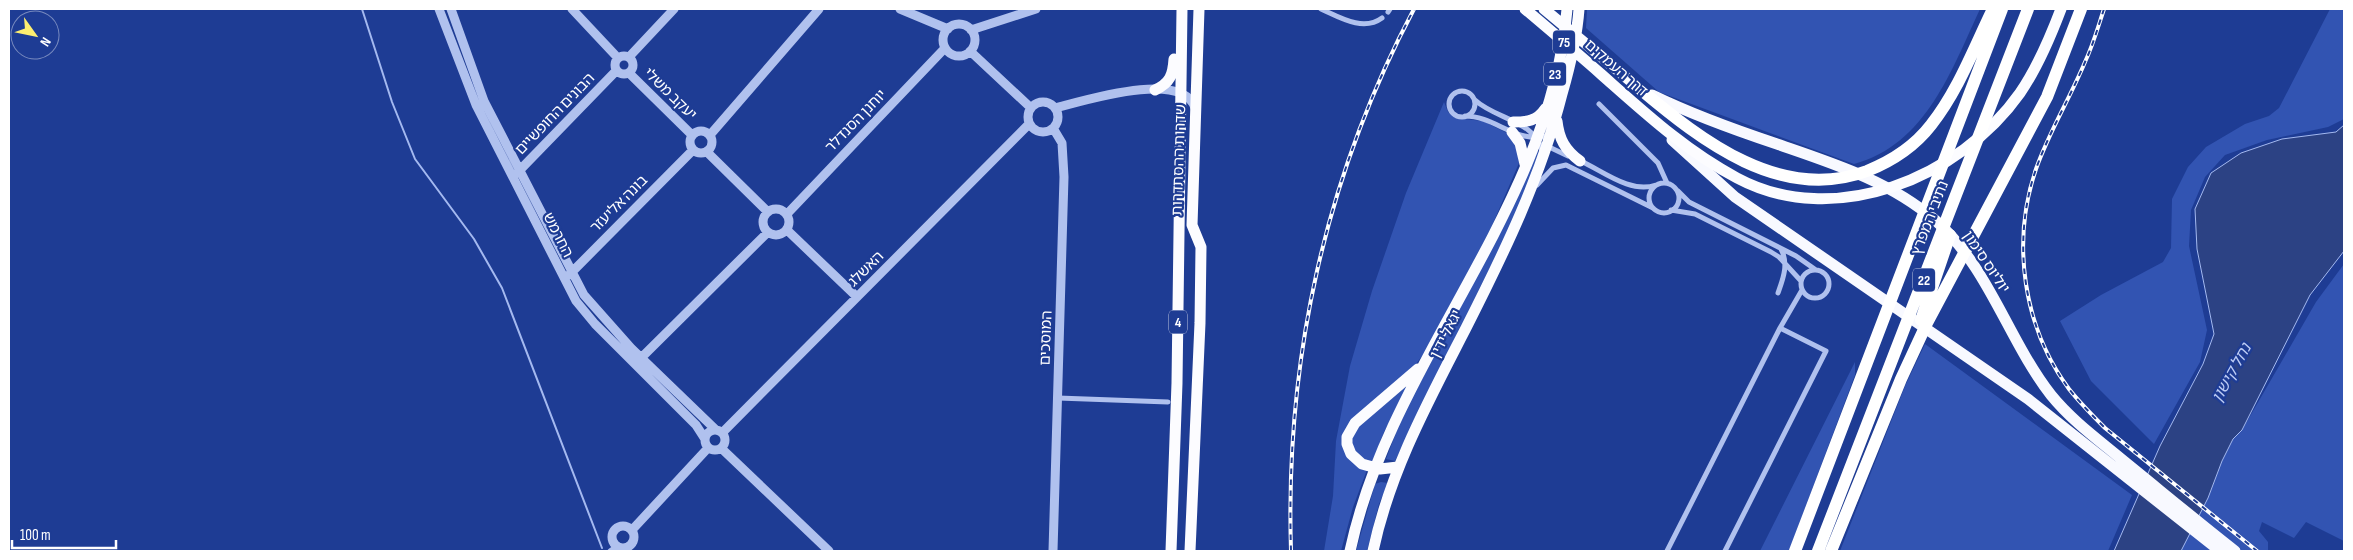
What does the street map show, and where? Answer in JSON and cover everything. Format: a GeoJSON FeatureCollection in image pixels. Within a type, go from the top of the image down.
{"type":"FeatureCollection","features":[{"type":"Feature","properties":{"kind":"highway","name":"שדרות ההסתדרות"},"geometry":{"type":"LineString","coordinates":[[1190,551],[1201,247],[1192,225],[1199,9]]}},
{"type":"Feature","properties":{"kind":"highway","name":"דרך העמקים"},"geometry":{"type":"LineString","coordinates":[[1525,9],[1642,111],[1705,159],[1758,187],[1795,196],[1827,198],[1848,198],[1882,190],[1922,175],[1970,145],[2005,111],[2019,94],[2038,63],[2061,9]]}},
{"type":"Feature","properties":{"kind":"highway","name":"דרך העמקים"},"geometry":{"type":"LineString","coordinates":[[1544,9],[1640,89]]}},
{"type":"Feature","properties":{"kind":"highway","name":"23"},"geometry":{"type":"LineString","coordinates":[[1539,145],[1560,52],[1567,9]]}},
{"type":"Feature","properties":{"kind":"highway","name":"23"},"geometry":{"type":"LineString","coordinates":[[1558,113],[1575,41],[1579,9]]}},
{"type":"Feature","properties":{"kind":"highway"},"geometry":{"type":"LineString","coordinates":[[1640,89],[1707,141],[1744,162],[1779,174],[1808,180],[1847,178],[1892,160],[1917,140],[1930,126],[1954,89],[1993,9]]}},
{"type":"Feature","properties":{"kind":"highway","name":"נתיבי המפרץ"},"geometry":{"type":"LineString","coordinates":[[1794,551],[2002,9]]}},
{"type":"Feature","properties":{"kind":"highway","name":"נתיבי המפרץ"},"geometry":{"type":"LineString","coordinates":[[1818,551],[2028,9]]}},
{"type":"Feature","properties":{"kind":"highway"},"geometry":{"type":"LineString","coordinates":[[1831,551],[1901,380],[1949,279],[2047,97],[2082,9]]}},
{"type":"Feature","properties":{"kind":"highway","name":"שדרות ההסתדרות"},"geometry":{"type":"LineString","coordinates":[[1171,551],[1177,373],[1182,10]]}},
{"type":"Feature","properties":{"kind":"highway"},"geometry":{"type":"LineString","coordinates":[[1155,90],[1167,83],[1173,73],[1175,43],[1182,10]]}},
{"type":"Feature","properties":{"kind":"highway"},"geometry":{"type":"LineString","coordinates":[[1901,380],[2010,58]]}},
{"type":"Feature","properties":{"kind":"highway"},"geometry":{"type":"LineString","coordinates":[[1525,166],[1522,147],[1512,127],[1541,115],[1547,105]]}},
{"type":"Feature","properties":{"kind":"highway"},"geometry":{"type":"LineString","coordinates":[[1558,113],[1560,138],[1567,150],[1580,161]]}},
{"type":"Feature","properties":{"kind":"highway","name":"יגאל ידין"},"geometry":{"type":"LineString","coordinates":[[1350,551],[1362,504],[1374,468],[1394,422],[1506,211],[1525,166],[1539,145],[1552,133],[1558,113]]}},
{"type":"Feature","properties":{"kind":"highway","name":"יגאל ידין"},"geometry":{"type":"LineString","coordinates":[[1372,551],[1385,503],[1398,466],[1417,424],[1482,297],[1526,202],[1542,162],[1539,145]]}},
{"type":"Feature","properties":{"kind":"highway"},"geometry":{"type":"LineString","coordinates":[[1398,466],[1384,470],[1358,461],[1351,454],[1347,444],[1349,432],[1355,423],[1410,377],[1429,356]]}},
{"type":"Feature","properties":{"kind":"main road","name":"יוליוס סימון"},"geometry":{"type":"LineString","coordinates":[[1640,89],[1691,113],[1835,164],[1875,181],[1911,202],[1935,220],[1956,241],[1980,275],[2039,378],[2053,397],[2111,457],[2220,551]]}},
{"type":"Feature","properties":{"kind":"main road","name":"יוליוס סימון"},"geometry":{"type":"LineString","coordinates":[[1642,111],[1711,177],[1735,197],[2111,457],[2235,551]]}},
{"type":"Feature","properties":{"kind":"street","name":"החרמש"},"geometry":{"type":"LineString","coordinates":[[439,9],[476,105],[516,174],[568,275],[576,301],[595,324],[719,432]]}},
{"type":"Feature","properties":{"kind":"street","name":"החרמש"},"geometry":{"type":"LineString","coordinates":[[451,9],[484,101],[516,174]]}},
{"type":"Feature","properties":{"kind":"street"},"geometry":{"type":"LineString","coordinates":[[572,9],[618,57]]}},
{"type":"Feature","properties":{"kind":"street"},"geometry":{"type":"LineString","coordinates":[[629,57],[674,9]]}},
{"type":"Feature","properties":{"kind":"street"},"geometry":{"type":"LineString","coordinates":[[710,135],[819,9]]}},
{"type":"Feature","properties":{"kind":"street"},"geometry":{"type":"LineString","coordinates":[[900,9],[948,29]]}},
{"type":"Feature","properties":{"kind":"street"},"geometry":{"type":"LineString","coordinates":[[971,30],[1036,9]]}},
{"type":"Feature","properties":{"kind":"street"},"geometry":{"type":"LineString","coordinates":[[1321,9],[1361,24],[1370,24],[1382,18]]}},
{"type":"Feature","properties":{"kind":"street"},"geometry":{"type":"LineString","coordinates":[[962,24],[971,30],[974,43],[970,51],[957,56],[945,48],[943,38],[952,26],[962,24]]}},
{"type":"Feature","properties":{"kind":"street","name":"יוחנן הסנדלר"},"geometry":{"type":"LineString","coordinates":[[787,214],[945,48]]}},
{"type":"Feature","properties":{"kind":"street"},"geometry":{"type":"LineString","coordinates":[[970,51],[1030,108]]}},
{"type":"Feature","properties":{"kind":"street"},"geometry":{"type":"LineString","coordinates":[[623,55],[629,57],[633,65],[628,73],[623,74],[616,71],[614,62],[618,57],[623,55]]}},
{"type":"Feature","properties":{"kind":"street","name":"הבונים החופשיים"},"geometry":{"type":"LineString","coordinates":[[516,174],[616,71]]}},
{"type":"Feature","properties":{"kind":"street","name":"יעקב משלי"},"geometry":{"type":"LineString","coordinates":[[628,73],[692,135]]}},
{"type":"Feature","properties":{"kind":"street"},"geometry":{"type":"LineString","coordinates":[[1055,108],[1058,121],[1053,128],[1040,132],[1029,124],[1027,115],[1030,108],[1043,101],[1055,108],[1116,92],[1155,90],[1181,93],[1191,99],[1195,108]]}},
{"type":"Feature","properties":{"kind":"street"},"geometry":{"type":"LineString","coordinates":[[1539,145],[1527,129],[1512,127],[1482,118],[1457,116],[1451,111],[1449,104],[1451,96],[1458,91],[1466,91],[1491,112],[1512,127],[1539,145],[1580,161],[1633,187],[1642,189],[1667,183]]}},
{"type":"Feature","properties":{"kind":"street"},"geometry":{"type":"LineString","coordinates":[[1465,116],[1473,111],[1475,100]]}},
{"type":"Feature","properties":{"kind":"street"},"geometry":{"type":"LineString","coordinates":[[1526,202],[1547,173],[1553,168],[1566,165],[1662,212],[1672,210],[1689,212],[1704,218],[1771,252],[1801,281],[1802,290],[1805,294],[1813,298],[1826,292],[1827,278],[1822,272],[1689,202],[1667,183],[1658,163],[1599,104]]}},
{"type":"Feature","properties":{"kind":"street","name":"האשלג"},"geometry":{"type":"LineString","coordinates":[[719,432],[1029,124]]}},
{"type":"Feature","properties":{"kind":"street","name":"המוסכים"},"geometry":{"type":"LineString","coordinates":[[1053,128],[1062,143],[1064,176],[1053,551]]}},
{"type":"Feature","properties":{"kind":"street"},"geometry":{"type":"LineString","coordinates":[[708,152],[698,153],[693,150],[690,141],[692,135],[701,131],[710,135]]}},
{"type":"Feature","properties":{"kind":"street"},"geometry":{"type":"LineString","coordinates":[[708,152],[712,145],[710,135]]}},
{"type":"Feature","properties":{"kind":"street","name":"בונה אליעזר"},"geometry":{"type":"LineString","coordinates":[[568,275],[693,150]]}},
{"type":"Feature","properties":{"kind":"street"},"geometry":{"type":"LineString","coordinates":[[708,152],[768,212]]}},
{"type":"Feature","properties":{"kind":"street"},"geometry":{"type":"LineString","coordinates":[[1653,208],[1649,195],[1656,185]]}},
{"type":"Feature","properties":{"kind":"street"},"geometry":{"type":"LineString","coordinates":[[1672,210],[1678,204],[1678,191]]}},
{"type":"Feature","properties":{"kind":"street"},"geometry":{"type":"LineString","coordinates":[[778,209],[787,214],[790,220],[787,230],[776,235],[768,232],[763,224],[768,212],[778,209]]}},
{"type":"Feature","properties":{"kind":"street"},"geometry":{"type":"LineString","coordinates":[[787,230],[857,297]]}},
{"type":"Feature","properties":{"kind":"street"},"geometry":{"type":"LineString","coordinates":[[638,361],[768,232]]}},
{"type":"Feature","properties":{"kind":"street"},"geometry":{"type":"LineString","coordinates":[[1778,293],[1784,276],[1785,264],[1781,249]]}},
{"type":"Feature","properties":{"kind":"street"},"geometry":{"type":"LineString","coordinates":[[1801,281],[1806,274],[1816,270]]}},
{"type":"Feature","properties":{"kind":"street"},"geometry":{"type":"LineString","coordinates":[[1667,551],[1780,328],[1802,290]]}},
{"type":"Feature","properties":{"kind":"street"},"geometry":{"type":"LineString","coordinates":[[1725,551],[1826,351],[1780,328]]}},
{"type":"Feature","properties":{"kind":"street","name":"החרמש"},"geometry":{"type":"LineString","coordinates":[[638,361],[696,425],[706,444]]}},
{"type":"Feature","properties":{"kind":"street"},"geometry":{"type":"LineString","coordinates":[[1058,398],[1168,402]]}},
{"type":"Feature","properties":{"kind":"street"},"geometry":{"type":"LineString","coordinates":[[632,530],[706,444],[707,434],[719,432],[725,439],[721,448],[716,450],[706,444]]}},
{"type":"Feature","properties":{"kind":"street"},"geometry":{"type":"LineString","coordinates":[[721,448],[829,551]]}},
{"type":"Feature","properties":{"kind":"street"},"geometry":{"type":"LineString","coordinates":[[624,526],[632,530],[634,536],[631,545],[613,549],[612,538],[615,530],[624,526]]}},
{"type":"Feature","properties":{"kind":"shaded area"},"geometry":{"type":"Polygon","coordinates":[[[1587,9],[1980,9],[1947,79],[1934,102],[1918,122],[1900,140],[1879,154],[1854,164],[1659,92],[1586,28],[1587,9]]]}},
{"type":"Feature","properties":{"kind":"shaded area"},"geometry":{"type":"Polygon","coordinates":[[[2330,9],[2344,9],[2344,119],[2328,127],[2267,140],[2225,155],[2205,177],[2191,210],[2189,246],[2207,330],[2200,362],[2154,444],[2091,381],[2060,321],[2101,295],[2163,262],[2171,248],[2172,199],[2188,167],[2206,147],[2245,124],[2269,116],[2279,108],[2330,9]]]}},
{"type":"Feature","properties":{"kind":"shaded area"},"geometry":{"type":"Polygon","coordinates":[[[1444,102],[1448,112],[1455,118],[1483,121],[1507,133],[1512,138],[1518,153],[1519,163],[1491,228],[1426,351],[1412,369],[1344,436],[1367,470],[1353,507],[1341,551],[1324,551],[1333,496],[1336,441],[1350,366],[1372,291],[1406,193],[1444,102]]]}},
{"type":"Feature","properties":{"kind":"shaded area"},"geometry":{"type":"Polygon","coordinates":[[[1538,150],[1539,155],[1523,200],[1395,461],[1386,459],[1402,417],[1488,255],[1538,150]]]}},
{"type":"Feature","properties":{"kind":"shaded area"},"geometry":{"type":"Polygon","coordinates":[[[2344,264],[2344,541],[2306,522],[2294,538],[2262,522],[2259,531],[2268,542],[2268,551],[2181,551],[2208,498],[2222,461],[2233,439],[2242,430],[2316,302],[2344,264]]]}},
{"type":"Feature","properties":{"kind":"shaded area"},"geometry":{"type":"Polygon","coordinates":[[[1925,344],[2132,495],[2108,551],[1840,551],[1905,386],[1925,344]]]}},
{"type":"Feature","properties":{"kind":"shaded area"},"geometry":{"type":"Polygon","coordinates":[[[1855,362],[1855,375],[1789,551],[1760,551],[1855,362]]]}},
{"type":"Feature","properties":{"kind":"shaded area"},"geometry":{"type":"Polygon","coordinates":[[[1410,383],[1384,432],[1372,463],[1364,461],[1351,447],[1351,432],[1410,383]]]}},
{"type":"Feature","properties":{"kind":"shaded area"},"geometry":{"type":"Polygon","coordinates":[[[1381,482],[1388,483],[1379,504],[1367,551],[1356,551],[1375,484],[1381,482]]]}},
{"type":"Feature","properties":{"kind":"water","name":"נחל קישון"},"geometry":{"type":"Polygon","coordinates":[[[2344,125],[2344,251],[2310,295],[2242,430],[2233,439],[2222,461],[2208,498],[2181,551],[2114,551],[2160,446],[2203,364],[2214,334],[2197,249],[2195,209],[2211,173],[2241,153],[2282,139],[2336,132],[2344,125]]]}},
{"type":"Feature","properties":{"kind":"waterway"},"geometry":{"type":"LineString","coordinates":[[362,9],[392,102],[415,159],[474,239],[502,288],[602,548]]}},
{"type":"Feature","properties":{"kind":"railway"},"geometry":{"type":"LineString","coordinates":[[1291,551],[1291,480],[1295,410],[1304,340],[1317,272],[1334,204],[1356,138],[1383,73],[1414,9]]}},
{"type":"Feature","properties":{"kind":"railway"},"geometry":{"type":"LineString","coordinates":[[2104,9],[2088,56],[2041,155],[2028,197],[2024,225],[2023,254],[2026,283],[2032,311],[2041,339],[2053,365],[2069,389],[2086,409],[2105,428],[2257,551]]}}]}
